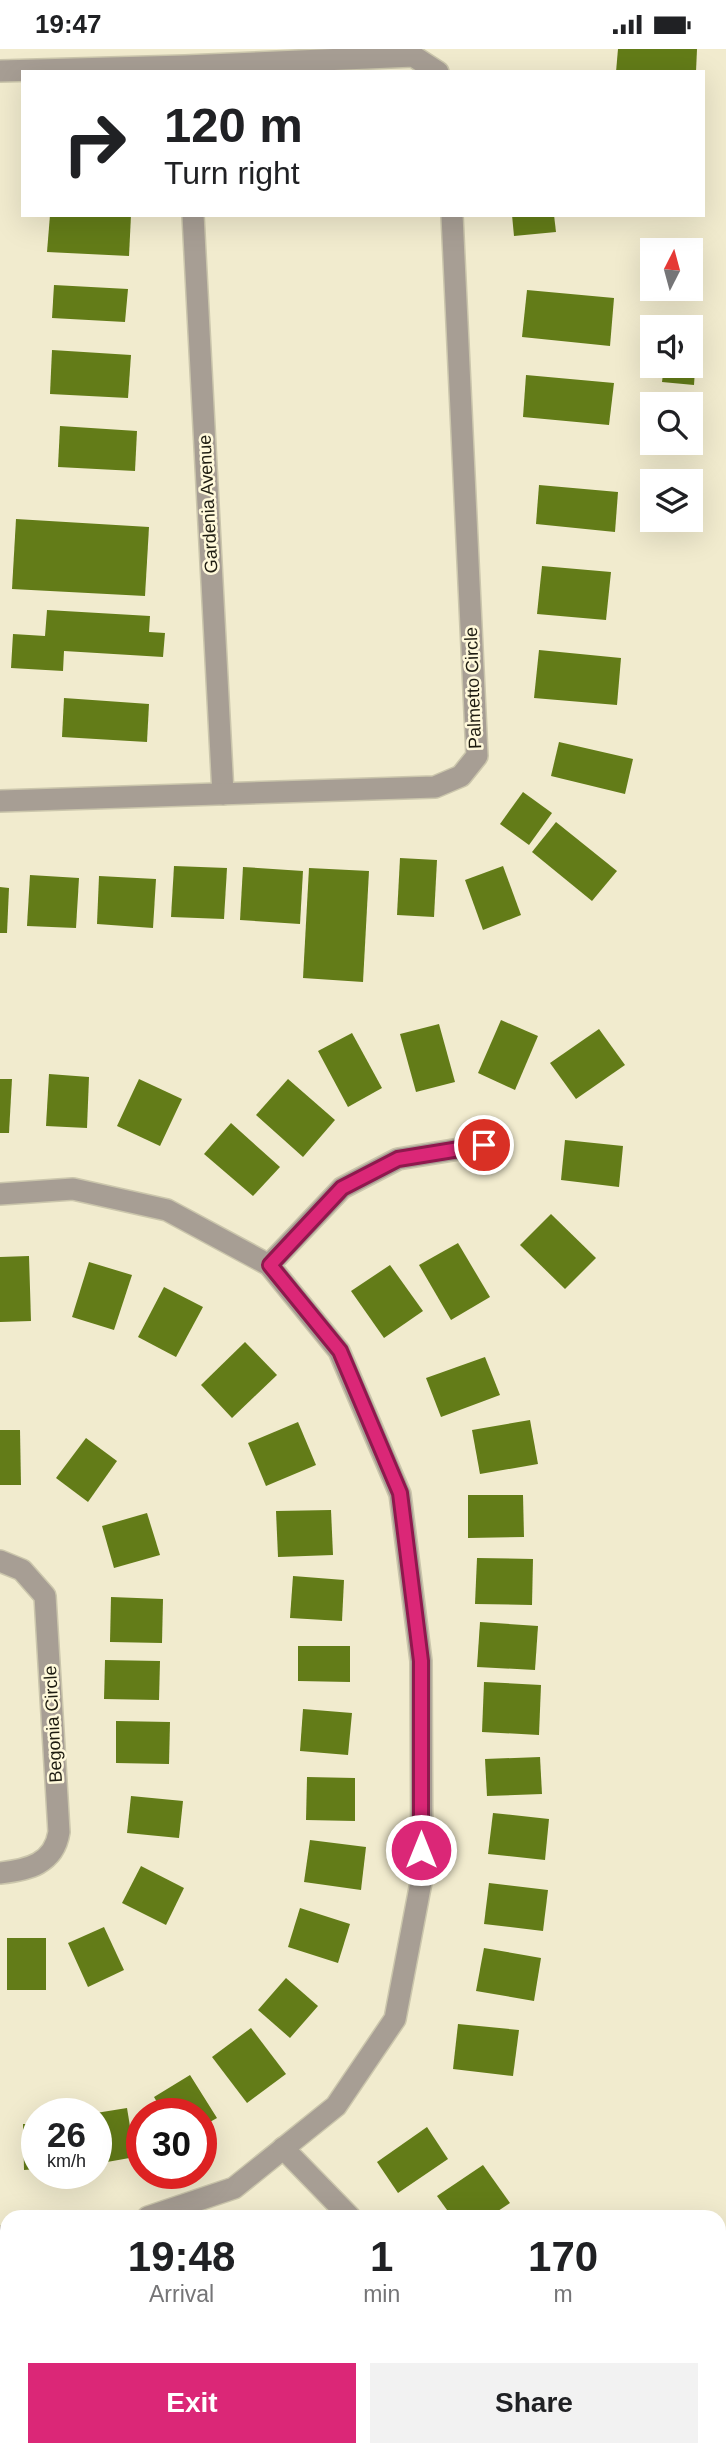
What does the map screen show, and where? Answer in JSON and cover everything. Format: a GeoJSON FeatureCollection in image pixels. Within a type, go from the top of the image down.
{"type":"FeatureCollection","features":[{"type":"Feature","properties":{"kind":"street"},"geometry":{"type":"LineString","coordinates":[[92,70],[185,69],[413,56],[435,70]]}},
{"type":"Feature","properties":{"kind":"street"},"geometry":{"type":"LineString","coordinates":[[0,71],[21,71]]}},
{"type":"Feature","properties":{"kind":"street","name":"Gardenia Avenue"},"geometry":{"type":"LineString","coordinates":[[193,217],[222,794]]}},
{"type":"Feature","properties":{"kind":"street","name":"Palmetto Circle"},"geometry":{"type":"LineString","coordinates":[[0,801],[435,787],[461,776],[477,756],[452,217]]}},
{"type":"Feature","properties":{"kind":"street"},"geometry":{"type":"LineString","coordinates":[[270,1265],[342,1188],[398,1159],[484,1145]]}},
{"type":"Feature","properties":{"kind":"street"},"geometry":{"type":"LineString","coordinates":[[0,1194],[73,1189],[167,1210],[270,1265],[340,1351],[400,1493],[421,1661],[422,1877],[395,2019],[336,2106],[234,2188],[169,2210]]}},
{"type":"Feature","properties":{"kind":"street","name":"Begonia Circle"},"geometry":{"type":"LineString","coordinates":[[0,1562],[10,1563],[22,1570],[45,1595],[59,1832],[57,1846],[37,1864],[24,1870],[0,1873]]}},
{"type":"Feature","properties":{"kind":"street"},"geometry":{"type":"LineString","coordinates":[[284,2148],[343,2210]]}},
{"type":"Feature","properties":{"kind":"building"},"geometry":{"type":"Polygon","coordinates":[[[618,49],[697,49],[696,70],[616,70],[618,49]]]}},
{"type":"Feature","properties":{"kind":"building"},"geometry":{"type":"Polygon","coordinates":[[[50,217],[131,217],[129,256],[47,252],[50,217]]]}},
{"type":"Feature","properties":{"kind":"building"},"geometry":{"type":"Polygon","coordinates":[[[512,217],[554,217],[556,232],[514,236],[512,217]]]}},
{"type":"Feature","properties":{"kind":"building"},"geometry":{"type":"Polygon","coordinates":[[[54,285],[128,289],[125,322],[52,318],[54,285]]]}},
{"type":"Feature","properties":{"kind":"building"},"geometry":{"type":"Polygon","coordinates":[[[527,290],[614,298],[610,346],[522,337],[527,290]]]}},
{"type":"Feature","properties":{"kind":"building"},"geometry":{"type":"Polygon","coordinates":[[[52,350],[131,355],[128,398],[50,394],[52,350]]]}},
{"type":"Feature","properties":{"kind":"building"},"geometry":{"type":"Polygon","coordinates":[[[526,375],[614,383],[609,425],[523,417],[526,375]]]}},
{"type":"Feature","properties":{"kind":"building"},"geometry":{"type":"Polygon","coordinates":[[[662,378],[694,378],[694,385],[662,382],[662,378]]]}},
{"type":"Feature","properties":{"kind":"building"},"geometry":{"type":"Polygon","coordinates":[[[60,426],[137,431],[135,471],[58,467],[60,426]]]}},
{"type":"Feature","properties":{"kind":"building"},"geometry":{"type":"Polygon","coordinates":[[[539,485],[618,492],[615,532],[536,524],[539,485]]]}},
{"type":"Feature","properties":{"kind":"building"},"geometry":{"type":"Polygon","coordinates":[[[16,519],[149,527],[145,596],[12,589],[16,519]]]}},
{"type":"Feature","properties":{"kind":"building"},"geometry":{"type":"Polygon","coordinates":[[[542,566],[611,572],[606,620],[537,614],[542,566]]]}},
{"type":"Feature","properties":{"kind":"building"},"geometry":{"type":"Polygon","coordinates":[[[47,610],[150,616],[149,632],[165,633],[163,657],[64,651],[63,671],[11,668],[13,634],[45,636],[47,610]]]}},
{"type":"Feature","properties":{"kind":"building"},"geometry":{"type":"Polygon","coordinates":[[[539,650],[621,658],[617,705],[534,698],[539,650]]]}},
{"type":"Feature","properties":{"kind":"building"},"geometry":{"type":"Polygon","coordinates":[[[64,698],[149,704],[147,742],[62,737],[64,698]]]}},
{"type":"Feature","properties":{"kind":"building"},"geometry":{"type":"Polygon","coordinates":[[[559,742],[633,759],[625,794],[551,776],[559,742]]]}},
{"type":"Feature","properties":{"kind":"building"},"geometry":{"type":"Polygon","coordinates":[[[523,792],[552,813],[529,845],[500,824],[523,792]]]}},
{"type":"Feature","properties":{"kind":"building"},"geometry":{"type":"Polygon","coordinates":[[[556,822],[617,871],[592,901],[532,852],[556,822]]]}},
{"type":"Feature","properties":{"kind":"building"},"geometry":{"type":"Polygon","coordinates":[[[400,858],[437,860],[434,917],[397,915],[400,858]]]}},
{"type":"Feature","properties":{"kind":"building"},"geometry":{"type":"Polygon","coordinates":[[[174,866],[227,868],[224,919],[171,917],[174,866]]]}},
{"type":"Feature","properties":{"kind":"building"},"geometry":{"type":"Polygon","coordinates":[[[503,866],[521,915],[483,930],[465,880],[503,866]]]}},
{"type":"Feature","properties":{"kind":"building"},"geometry":{"type":"Polygon","coordinates":[[[243,867],[303,871],[300,924],[240,920],[243,867]]]}},
{"type":"Feature","properties":{"kind":"building"},"geometry":{"type":"Polygon","coordinates":[[[309,868],[369,871],[363,982],[303,978],[309,868]]]}},
{"type":"Feature","properties":{"kind":"building"},"geometry":{"type":"Polygon","coordinates":[[[30,875],[79,878],[76,928],[27,926],[30,875]]]}},
{"type":"Feature","properties":{"kind":"building"},"geometry":{"type":"Polygon","coordinates":[[[99,876],[156,879],[153,928],[97,924],[99,876]]]}},
{"type":"Feature","properties":{"kind":"building"},"geometry":{"type":"Polygon","coordinates":[[[0,887],[9,888],[7,933],[0,933],[0,887]]]}},
{"type":"Feature","properties":{"kind":"building"},"geometry":{"type":"Polygon","coordinates":[[[501,1020],[538,1036],[515,1090],[478,1073],[501,1020]]]}},
{"type":"Feature","properties":{"kind":"building"},"geometry":{"type":"Polygon","coordinates":[[[439,1024],[455,1082],[416,1092],[400,1034],[439,1024]]]}},
{"type":"Feature","properties":{"kind":"building"},"geometry":{"type":"Polygon","coordinates":[[[599,1029],[625,1065],[576,1099],[550,1063],[599,1029]]]}},
{"type":"Feature","properties":{"kind":"building"},"geometry":{"type":"Polygon","coordinates":[[[352,1033],[382,1088],[348,1107],[318,1051],[352,1033]]]}},
{"type":"Feature","properties":{"kind":"building"},"geometry":{"type":"Polygon","coordinates":[[[49,1074],[89,1077],[87,1128],[46,1126],[49,1074]]]}},
{"type":"Feature","properties":{"kind":"building"},"geometry":{"type":"Polygon","coordinates":[[[0,1079],[12,1079],[9,1133],[0,1133],[0,1079]]]}},
{"type":"Feature","properties":{"kind":"building"},"geometry":{"type":"Polygon","coordinates":[[[139,1079],[182,1099],[160,1146],[117,1126],[139,1079]]]}},
{"type":"Feature","properties":{"kind":"building"},"geometry":{"type":"Polygon","coordinates":[[[288,1079],[335,1120],[303,1157],[256,1115],[288,1079]]]}},
{"type":"Feature","properties":{"kind":"building"},"geometry":{"type":"Polygon","coordinates":[[[231,1123],[280,1167],[253,1196],[204,1154],[231,1123]]]}},
{"type":"Feature","properties":{"kind":"building"},"geometry":{"type":"Polygon","coordinates":[[[565,1140],[623,1146],[619,1187],[561,1180],[565,1140]]]}},
{"type":"Feature","properties":{"kind":"building"},"geometry":{"type":"Polygon","coordinates":[[[551,1214],[596,1258],[565,1289],[520,1245],[551,1214]]]}},
{"type":"Feature","properties":{"kind":"building"},"geometry":{"type":"Polygon","coordinates":[[[458,1243],[490,1297],[451,1320],[419,1265],[458,1243]]]}},
{"type":"Feature","properties":{"kind":"building"},"geometry":{"type":"Polygon","coordinates":[[[29,1256],[31,1321],[0,1322],[0,1257],[29,1256]]]}},
{"type":"Feature","properties":{"kind":"building"},"geometry":{"type":"Polygon","coordinates":[[[89,1262],[132,1275],[114,1330],[72,1317],[89,1262]]]}},
{"type":"Feature","properties":{"kind":"building"},"geometry":{"type":"Polygon","coordinates":[[[390,1265],[423,1311],[384,1338],[351,1291],[390,1265]]]}},
{"type":"Feature","properties":{"kind":"building"},"geometry":{"type":"Polygon","coordinates":[[[164,1287],[203,1307],[176,1357],[138,1337],[164,1287]]]}},
{"type":"Feature","properties":{"kind":"building"},"geometry":{"type":"Polygon","coordinates":[[[245,1342],[277,1375],[232,1418],[201,1385],[245,1342]]]}},
{"type":"Feature","properties":{"kind":"building"},"geometry":{"type":"Polygon","coordinates":[[[485,1357],[500,1395],[441,1417],[426,1378],[485,1357]]]}},
{"type":"Feature","properties":{"kind":"building"},"geometry":{"type":"Polygon","coordinates":[[[530,1420],[538,1464],[480,1474],[472,1430],[530,1420]]]}},
{"type":"Feature","properties":{"kind":"building"},"geometry":{"type":"Polygon","coordinates":[[[298,1422],[316,1465],[266,1486],[248,1443],[298,1422]]]}},
{"type":"Feature","properties":{"kind":"building"},"geometry":{"type":"Polygon","coordinates":[[[0,1430],[20,1430],[21,1485],[0,1485],[0,1430]]]}},
{"type":"Feature","properties":{"kind":"building"},"geometry":{"type":"Polygon","coordinates":[[[86,1438],[117,1461],[88,1502],[56,1478],[86,1438]]]}},
{"type":"Feature","properties":{"kind":"building"},"geometry":{"type":"Polygon","coordinates":[[[468,1495],[523,1495],[524,1537],[468,1538],[468,1495]]]}},
{"type":"Feature","properties":{"kind":"building"},"geometry":{"type":"Polygon","coordinates":[[[331,1510],[333,1555],[278,1557],[276,1511],[331,1510]]]}},
{"type":"Feature","properties":{"kind":"building"},"geometry":{"type":"Polygon","coordinates":[[[147,1513],[160,1555],[114,1568],[102,1526],[147,1513]]]}},
{"type":"Feature","properties":{"kind":"building"},"geometry":{"type":"Polygon","coordinates":[[[477,1558],[533,1559],[532,1605],[475,1604],[477,1558]]]}},
{"type":"Feature","properties":{"kind":"building"},"geometry":{"type":"Polygon","coordinates":[[[293,1576],[344,1580],[342,1621],[290,1618],[293,1576]]]}},
{"type":"Feature","properties":{"kind":"building"},"geometry":{"type":"Polygon","coordinates":[[[111,1597],[163,1599],[162,1643],[110,1642],[111,1597]]]}},
{"type":"Feature","properties":{"kind":"building"},"geometry":{"type":"Polygon","coordinates":[[[480,1622],[538,1626],[535,1670],[477,1667],[480,1622]]]}},
{"type":"Feature","properties":{"kind":"building"},"geometry":{"type":"Polygon","coordinates":[[[298,1646],[350,1646],[350,1682],[298,1681],[298,1646]]]}},
{"type":"Feature","properties":{"kind":"building"},"geometry":{"type":"Polygon","coordinates":[[[105,1660],[160,1661],[159,1700],[104,1699],[105,1660]]]}},
{"type":"Feature","properties":{"kind":"building"},"geometry":{"type":"Polygon","coordinates":[[[484,1682],[541,1685],[539,1735],[482,1732],[484,1682]]]}},
{"type":"Feature","properties":{"kind":"building"},"geometry":{"type":"Polygon","coordinates":[[[303,1709],[352,1713],[348,1755],[300,1751],[303,1709]]]}},
{"type":"Feature","properties":{"kind":"building"},"geometry":{"type":"Polygon","coordinates":[[[116,1721],[170,1722],[169,1764],[116,1763],[116,1721]]]}},
{"type":"Feature","properties":{"kind":"building"},"geometry":{"type":"Polygon","coordinates":[[[540,1757],[542,1794],[487,1796],[485,1759],[540,1757]]]}},
{"type":"Feature","properties":{"kind":"building"},"geometry":{"type":"Polygon","coordinates":[[[307,1777],[355,1778],[355,1821],[306,1820],[307,1777]]]}},
{"type":"Feature","properties":{"kind":"building"},"geometry":{"type":"Polygon","coordinates":[[[131,1796],[183,1801],[179,1838],[127,1833],[131,1796]]]}},
{"type":"Feature","properties":{"kind":"building"},"geometry":{"type":"Polygon","coordinates":[[[493,1813],[549,1819],[545,1860],[488,1854],[493,1813]]]}},
{"type":"Feature","properties":{"kind":"building"},"geometry":{"type":"Polygon","coordinates":[[[310,1840],[366,1847],[361,1890],[304,1882],[310,1840]]]}},
{"type":"Feature","properties":{"kind":"building"},"geometry":{"type":"Polygon","coordinates":[[[141,1866],[184,1888],[166,1925],[122,1903],[141,1866]]]}},
{"type":"Feature","properties":{"kind":"building"},"geometry":{"type":"Polygon","coordinates":[[[489,1883],[548,1890],[543,1931],[484,1924],[489,1883]]]}},
{"type":"Feature","properties":{"kind":"building"},"geometry":{"type":"Polygon","coordinates":[[[300,1908],[350,1924],[338,1963],[288,1947],[300,1908]]]}},
{"type":"Feature","properties":{"kind":"building"},"geometry":{"type":"Polygon","coordinates":[[[104,1927],[124,1970],[88,1987],[68,1943],[104,1927]]]}},
{"type":"Feature","properties":{"kind":"building"},"geometry":{"type":"Polygon","coordinates":[[[7,1938],[46,1938],[46,1990],[7,1990],[7,1938]]]}},
{"type":"Feature","properties":{"kind":"building"},"geometry":{"type":"Polygon","coordinates":[[[484,1948],[541,1958],[534,2001],[476,1991],[484,1948]]]}},
{"type":"Feature","properties":{"kind":"building"},"geometry":{"type":"Polygon","coordinates":[[[286,1978],[318,2006],[290,2038],[258,2010],[286,1978]]]}},
{"type":"Feature","properties":{"kind":"building"},"geometry":{"type":"Polygon","coordinates":[[[458,2024],[519,2030],[513,2076],[453,2069],[458,2024]]]}},
{"type":"Feature","properties":{"kind":"building"},"geometry":{"type":"Polygon","coordinates":[[[251,2028],[286,2074],[247,2103],[212,2057],[251,2028]]]}},
{"type":"Feature","properties":{"kind":"building"},"geometry":{"type":"Polygon","coordinates":[[[190,2075],[204,2098],[155,2098],[190,2075]]]}},
{"type":"Feature","properties":{"kind":"building"},"geometry":{"type":"Polygon","coordinates":[[[126,2108],[126,2159],[112,2161],[112,2110],[126,2108]]]}},
{"type":"Feature","properties":{"kind":"building"},"geometry":{"type":"Polygon","coordinates":[[[427,2127],[448,2159],[398,2193],[377,2162],[427,2127]]]}},
{"type":"Feature","properties":{"kind":"building"},"geometry":{"type":"Polygon","coordinates":[[[483,2165],[510,2203],[500,2210],[447,2210],[437,2196],[483,2165]]]}},
{"type":"Feature","properties":{"kind":"route"},"geometry":{"type":"LineString","coordinates":[[421,1850],[421,1661],[400,1493],[340,1351],[270,1265],[342,1188],[398,1159],[484,1145]]}}]}
